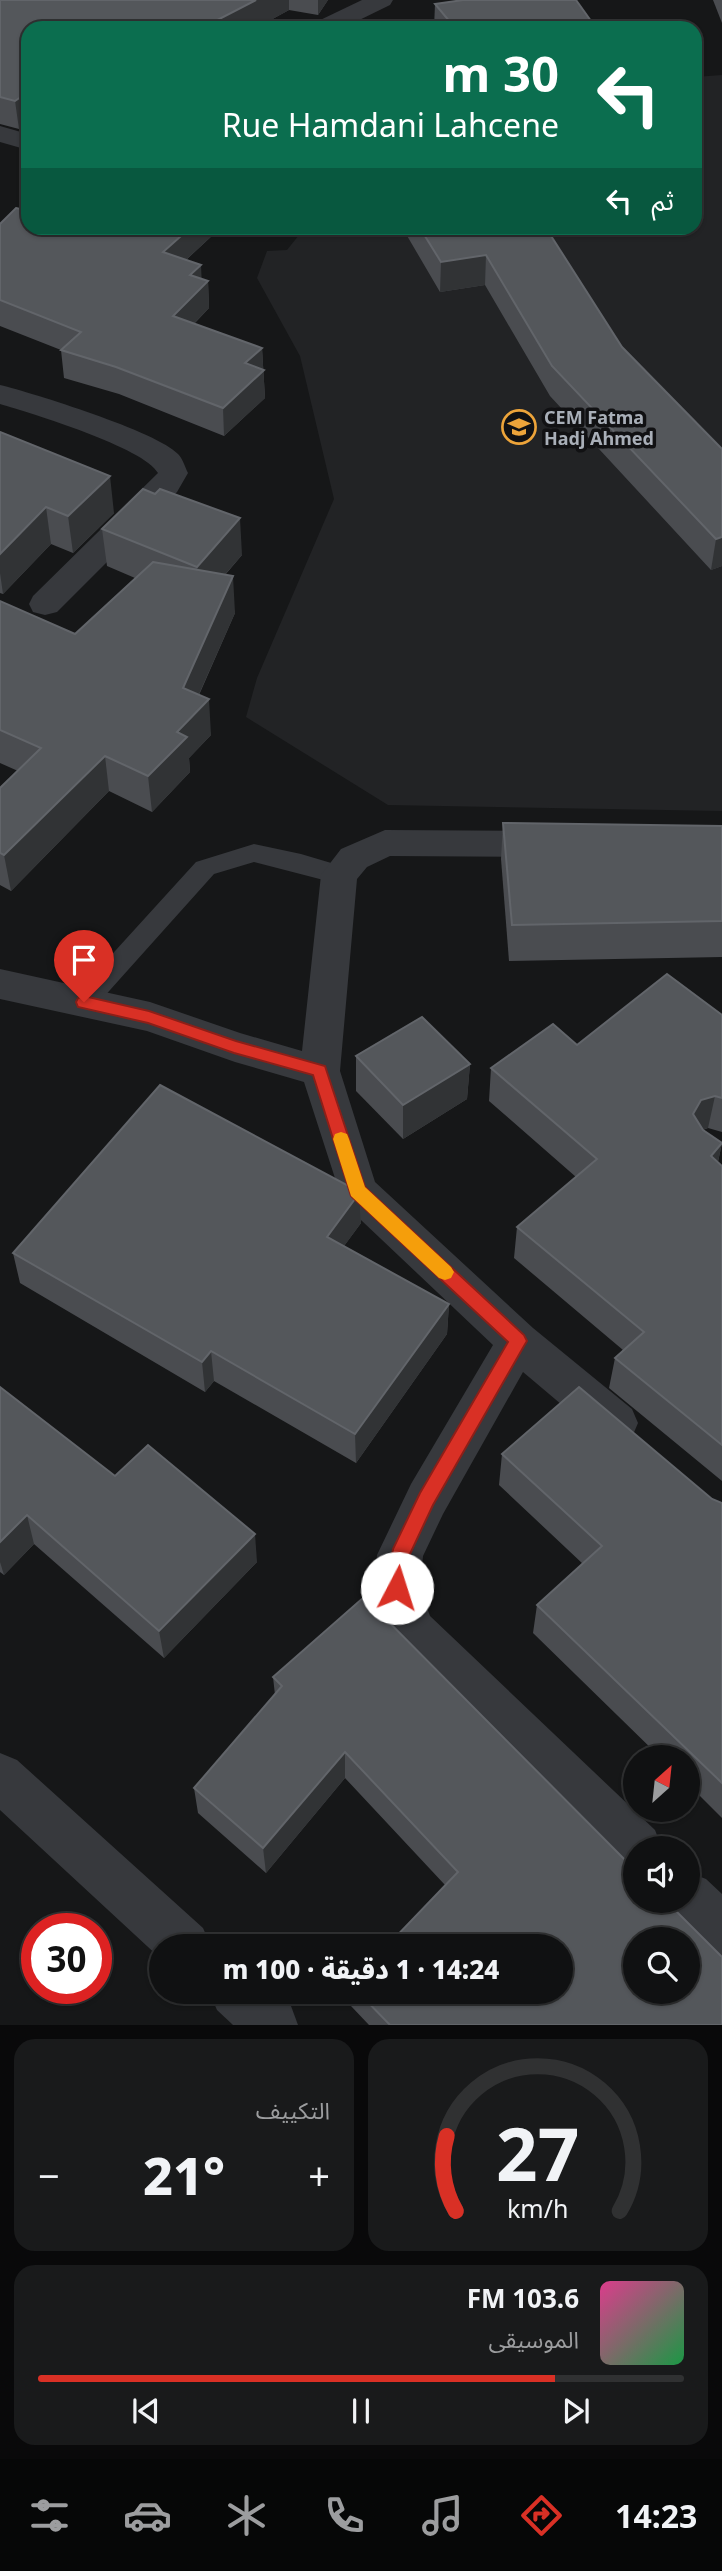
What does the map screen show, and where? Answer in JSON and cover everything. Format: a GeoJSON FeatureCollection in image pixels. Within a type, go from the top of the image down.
{"type":"FeatureCollection","features":[{"type":"Feature","properties":{"kind":"street"},"geometry":{"type":"LineString","coordinates":[[338,21],[381,0]]}},
{"type":"Feature","properties":{"kind":"street"},"geometry":{"type":"LineString","coordinates":[[0,394],[52,410],[139,444],[166,459],[173,472],[166,485],[45,604]]}},
{"type":"Feature","properties":{"kind":"street"},"geometry":{"type":"LineString","coordinates":[[585,844],[421,841],[385,843],[354,858],[339,875],[320,1071],[357,1191],[518,1341],[640,1444]]}},
{"type":"Feature","properties":{"kind":"street"},"geometry":{"type":"LineString","coordinates":[[0,984],[149,1017],[234,1047],[320,1071]]}},
{"type":"Feature","properties":{"kind":"street"},"geometry":{"type":"LineString","coordinates":[[518,1341],[426,1499],[400,1555],[397,1588],[411,1630],[625,1836]]}},
{"type":"Feature","properties":{"kind":"street"},"geometry":{"type":"LineString","coordinates":[[0,1777],[172,1934]]}},
{"type":"Feature","properties":{"kind":"street"},"geometry":{"type":"LineString","coordinates":[[700,1909],[722,1930]]}},
{"type":"Feature","properties":{"kind":"street"},"geometry":{"type":"LineString","coordinates":[[248,2004],[272,2025]]}},
{"type":"Feature","properties":{"kind":"lane"},"geometry":{"type":"LineString","coordinates":[[84,1002],[205,868],[254,853],[339,875]]}},
{"type":"Feature","properties":{"kind":"shaded area","name":"CEM Fatma Hadj Ahmed"},"geometry":{"type":"Polygon","coordinates":[[[722,75],[722,811],[388,805],[246,717],[257,678],[334,499],[300,356],[257,278],[267,251],[287,250],[299,235],[702,235],[702,76],[722,75]]]}},
{"type":"Feature","properties":{"kind":"building"},"geometry":{"type":"Polygon","coordinates":[[[0,0],[256,0],[216,21],[21,21],[21,97],[15,101],[0,97],[0,0]]]}},
{"type":"Feature","properties":{"kind":"building"},"geometry":{"type":"Polygon","coordinates":[[[463,0],[576,0],[591,21],[449,21],[435,4],[463,0]]]}},
{"type":"Feature","properties":{"kind":"building"},"geometry":{"type":"Polygon","coordinates":[[[16,208],[21,209],[21,235],[182,235],[163,252],[201,265],[190,275],[208,281],[173,316],[262,348],[245,363],[264,370],[223,408],[116,367],[61,350],[81,332],[0,300],[0,224],[16,208]]]}},
{"type":"Feature","properties":{"kind":"building"},"geometry":{"type":"Polygon","coordinates":[[[424,235],[550,235],[622,347],[722,449],[722,537],[716,539],[552,366],[486,255],[441,262],[424,235]]]}},
{"type":"Feature","properties":{"kind":"building"},"geometry":{"type":"Polygon","coordinates":[[[0,432],[110,476],[68,516],[46,507],[0,554],[0,432]]]}},
{"type":"Feature","properties":{"kind":"building"},"geometry":{"type":"Polygon","coordinates":[[[143,489],[155,494],[160,489],[240,518],[197,567],[102,529],[143,489]]]}},
{"type":"Feature","properties":{"kind":"building"},"geometry":{"type":"Polygon","coordinates":[[[153,562],[233,576],[183,688],[209,699],[177,732],[187,737],[148,776],[105,756],[4,855],[0,853],[0,788],[41,748],[0,730],[0,601],[75,634],[153,562]]]}},
{"type":"Feature","properties":{"kind":"building"},"geometry":{"type":"Polygon","coordinates":[[[503,823],[722,826],[722,921],[512,925],[503,823]]]}},
{"type":"Feature","properties":{"kind":"building"},"geometry":{"type":"Polygon","coordinates":[[[667,974],[722,1015],[722,1098],[715,1096],[701,1100],[693,1114],[703,1130],[722,1143],[711,1156],[722,1166],[722,1445],[615,1358],[644,1332],[517,1227],[597,1159],[491,1068],[553,1024],[577,1045],[667,974]]]}},
{"type":"Feature","properties":{"kind":"building"},"geometry":{"type":"Polygon","coordinates":[[[422,1017],[470,1064],[403,1105],[356,1056],[422,1017]]]}},
{"type":"Feature","properties":{"kind":"building"},"geometry":{"type":"Polygon","coordinates":[[[160,1085],[360,1192],[327,1237],[449,1304],[355,1434],[211,1351],[202,1362],[13,1253],[160,1085]]]}},
{"type":"Feature","properties":{"kind":"building"},"geometry":{"type":"Polygon","coordinates":[[[0,1387],[115,1476],[148,1445],[255,1534],[159,1631],[27,1515],[0,1542],[0,1387]]]}},
{"type":"Feature","properties":{"kind":"building"},"geometry":{"type":"Polygon","coordinates":[[[579,1387],[712,1499],[722,1503],[722,1783],[700,1762],[700,1745],[683,1745],[537,1605],[602,1546],[502,1454],[579,1387]]]}},
{"type":"Feature","properties":{"kind":"building"},"geometry":{"type":"Polygon","coordinates":[[[364,1597],[623,1858],[623,1913],[678,1913],[692,1927],[623,1927],[623,2004],[700,2004],[700,1935],[722,1957],[722,2025],[390,2025],[370,2004],[573,2004],[573,1934],[399,1934],[458,1872],[345,1752],[263,1848],[194,1788],[282,1686],[273,1677],[364,1597]]]}},
{"type":"Feature","properties":{"kind":"slow traffic"},"geometry":{"type":"LineString","coordinates":[[341,1139],[357,1191],[445,1272]]}},
{"type":"Feature","properties":{"kind":"place","name":"CEM Fatma Hadj Ahmed"},"geometry":{"type":"Point","coordinates":[519,427]}},
{"type":"Feature","properties":{"kind":"route"},"geometry":{"type":"LineString","coordinates":[[84,1002],[149,1017],[234,1047],[320,1071],[357,1191],[518,1341],[426,1499],[400,1555],[397,1588]]}}]}
